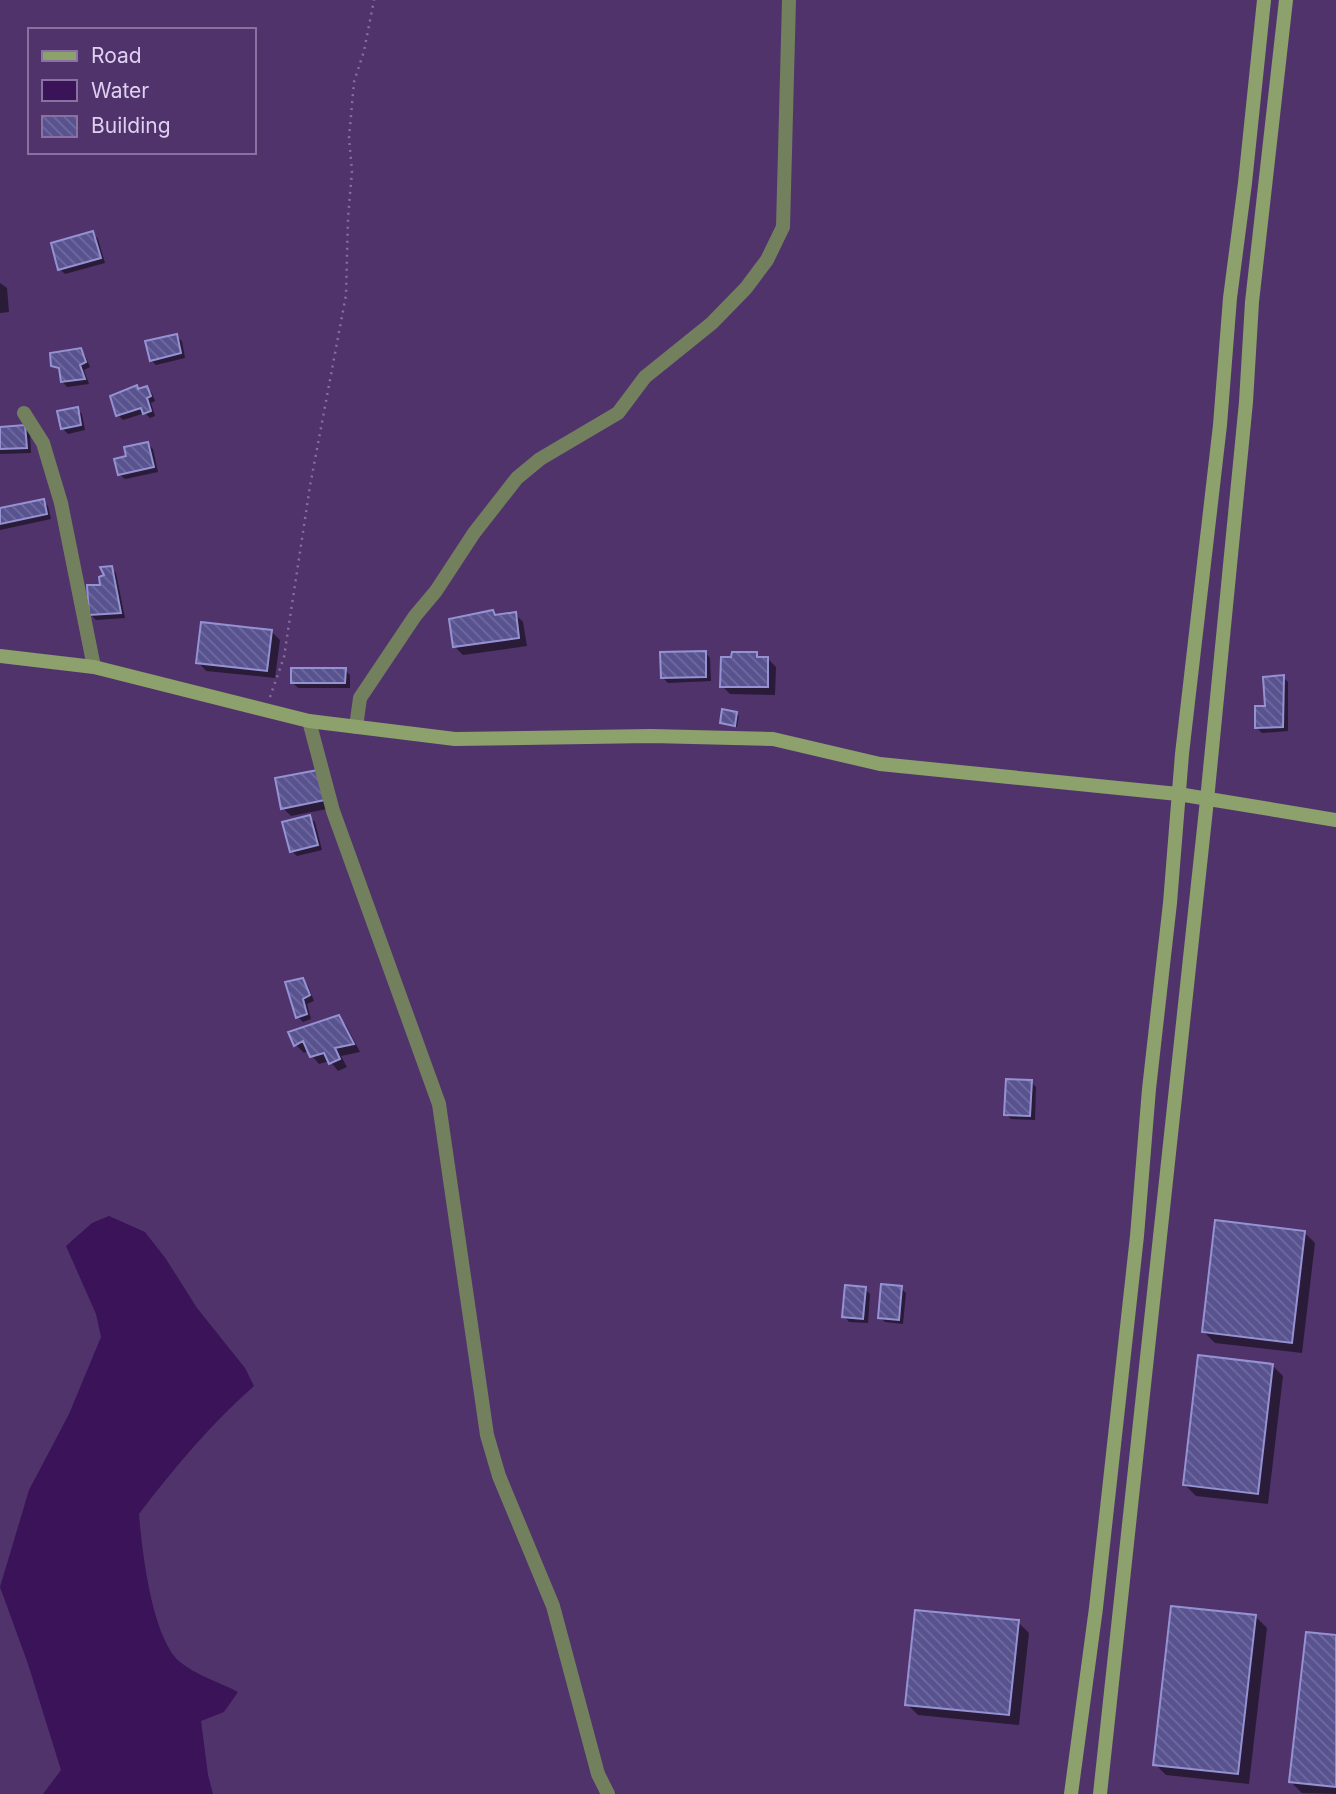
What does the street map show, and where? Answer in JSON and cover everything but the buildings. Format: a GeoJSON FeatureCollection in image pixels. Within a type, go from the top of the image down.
{"type":"FeatureCollection","features":[{"type":"Feature","properties":{"kind":"street"},"geometry":{"type":"LineString","coordinates":[[356,727],[360,698],[415,616],[436,592],[474,533],[517,478],[540,459],[618,413],[645,377],[712,323],[746,288],[767,260],[783,227],[789,0]]}},
{"type":"Feature","properties":{"kind":"street"},"geometry":{"type":"LineString","coordinates":[[1071,1794],[1096,1608],[1137,1236],[1149,1089],[1170,903],[1178,794],[1264,0]]}},
{"type":"Feature","properties":{"kind":"street"},"geometry":{"type":"LineString","coordinates":[[1100,1794],[1207,800],[1244,415],[1252,302],[1286,0]]}},
{"type":"Feature","properties":{"kind":"street"},"geometry":{"type":"LineString","coordinates":[[24,413],[43,443],[61,503],[94,667]]}},
{"type":"Feature","properties":{"kind":"street"},"geometry":{"type":"LineString","coordinates":[[0,656],[94,667],[309,721],[356,727],[455,739],[651,736],[773,740],[880,764],[1178,794],[1336,820]]}},
{"type":"Feature","properties":{"kind":"street"},"geometry":{"type":"LineString","coordinates":[[309,721],[332,811],[439,1104],[487,1435],[499,1476],[553,1606],[598,1774],[608,1794]]}},
{"type":"Feature","properties":{"kind":"path"},"geometry":{"type":"LineString","coordinates":[[268,711],[272,687],[285,657],[310,486],[346,295],[352,171],[350,127],[354,82],[364,51],[374,0]]}},
{"type":"Feature","properties":{"kind":"water"},"geometry":{"type":"Polygon","coordinates":[[[109,1216],[145,1232],[197,1308],[245,1368],[254,1386],[194,1447],[139,1514],[150,1593],[162,1634],[170,1650],[186,1666],[238,1692],[224,1712],[201,1721],[213,1794],[43,1794],[61,1770],[28,1664],[0,1587],[29,1490],[69,1414],[101,1337],[96,1314],[66,1246],[92,1223],[109,1216]]]}}]}
